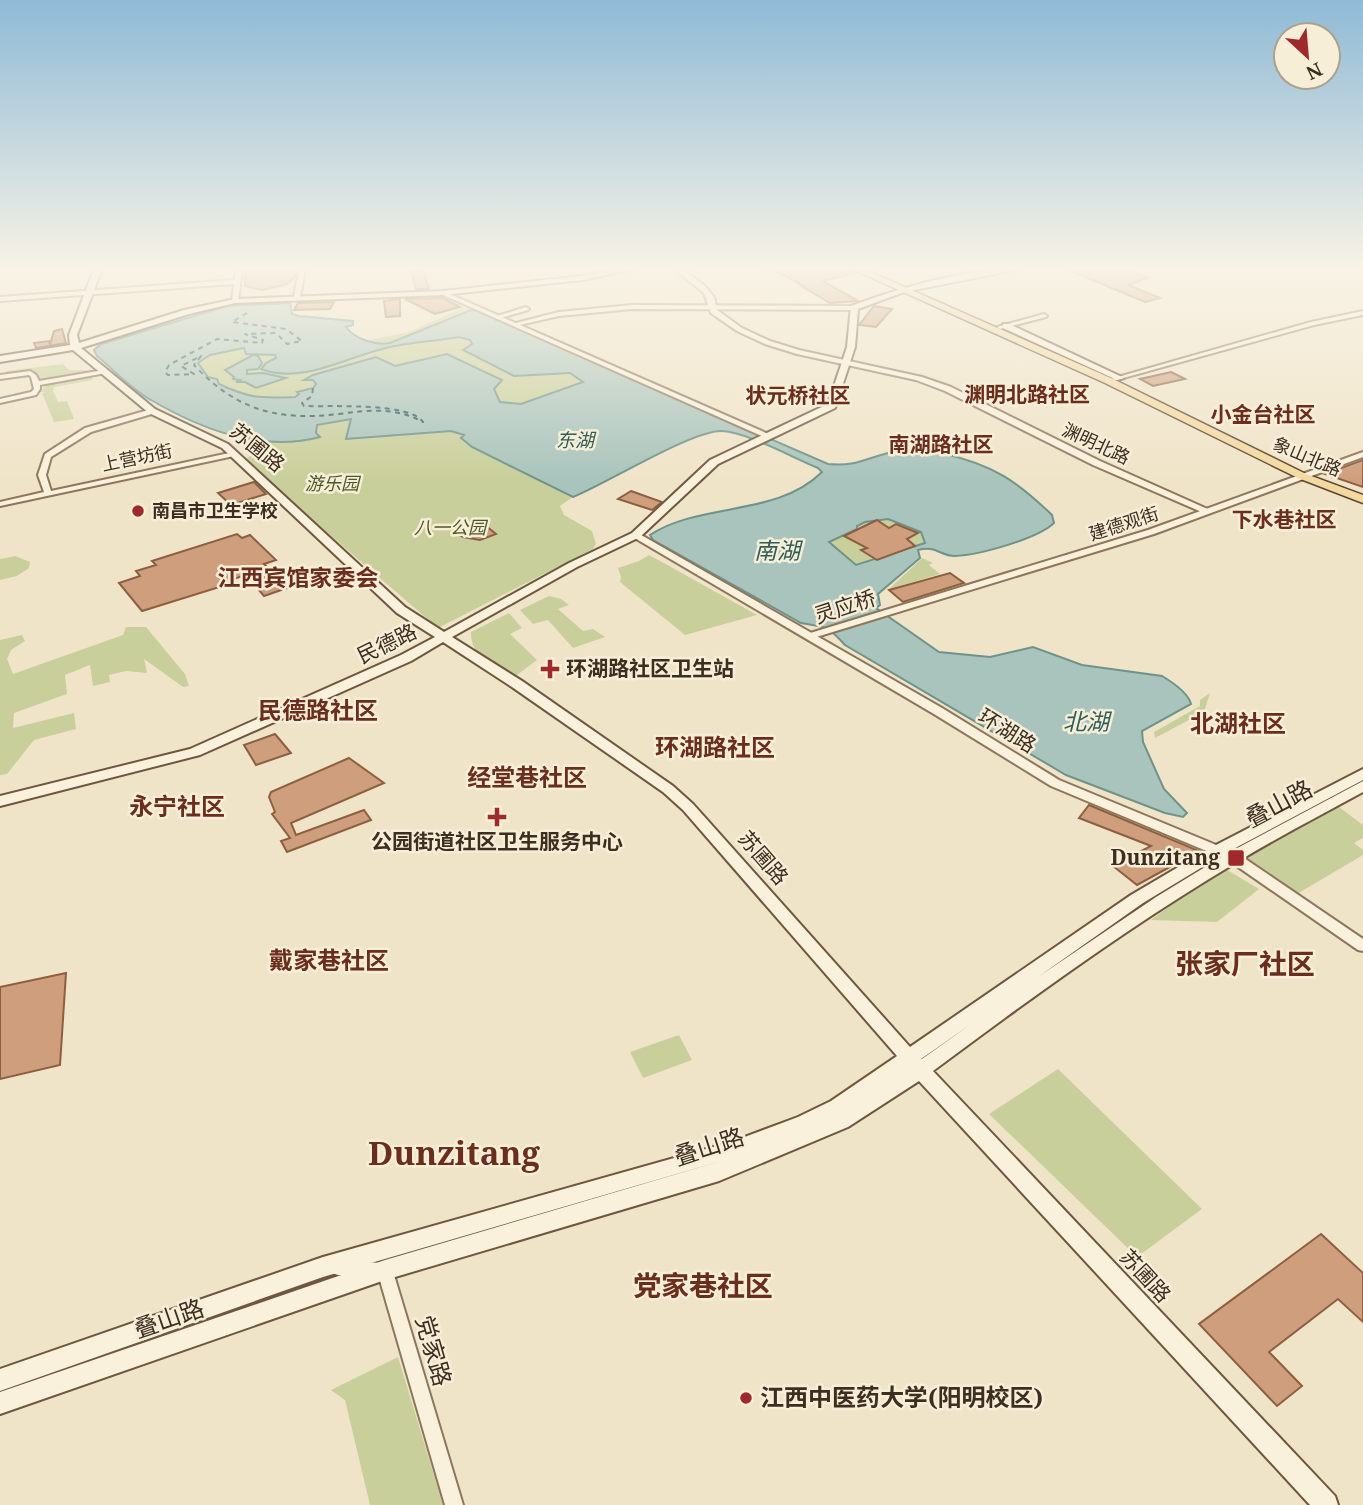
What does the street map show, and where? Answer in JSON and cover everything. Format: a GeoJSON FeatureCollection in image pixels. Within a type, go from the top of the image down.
{"type":"FeatureCollection","features":[{"type":"Feature","properties":{"kind":"main road"},"geometry":{"type":"LineString","coordinates":[[74,339],[75,347]]}},
{"type":"Feature","properties":{"kind":"main road"},"geometry":{"type":"LineString","coordinates":[[0,359],[75,347],[100,339]]}},
{"type":"Feature","properties":{"kind":"main road"},"geometry":{"type":"LineString","coordinates":[[769,436],[832,406],[851,339]]}},
{"type":"Feature","properties":{"kind":"main road","name":"象山北路"},"geometry":{"type":"LineString","coordinates":[[1017,339],[1363,499]]}},
{"type":"Feature","properties":{"kind":"main road","name":"象山北路"},"geometry":{"type":"LineString","coordinates":[[1031,339],[1306,474],[1363,493]]}},
{"type":"Feature","properties":{"kind":"main road","name":"苏圃路"},"geometry":{"type":"LineString","coordinates":[[75,347],[152,411],[225,446],[401,610],[446,636],[668,789],[688,807],[915,1064],[1326,1505]]}},
{"type":"Feature","properties":{"kind":"main road","name":"民德路"},"geometry":{"type":"LineString","coordinates":[[0,801],[195,752],[406,658],[573,565],[636,535],[714,462],[769,436]]}},
{"type":"Feature","properties":{"kind":"main road","name":"叠山路"},"geometry":{"type":"LineString","coordinates":[[0,1380],[323,1267],[731,1150],[805,1122],[838,1107],[915,1064],[1049,978],[1226,854],[1363,774]]}},
{"type":"Feature","properties":{"kind":"main road","name":"叠山路"},"geometry":{"type":"LineString","coordinates":[[1226,854],[1363,786]]}},
{"type":"Feature","properties":{"kind":"main road","name":"叠山路"},"geometry":{"type":"LineString","coordinates":[[0,1403],[385,1270],[719,1172],[841,1121],[915,1064]]}},
{"type":"Feature","properties":{"kind":"street"},"geometry":{"type":"LineString","coordinates":[[550,339],[769,436]]}},
{"type":"Feature","properties":{"kind":"street","name":"渊明北路"},"geometry":{"type":"LineString","coordinates":[[763,339],[797,353],[882,369],[947,388],[1099,464],[1207,511]]}},
{"type":"Feature","properties":{"kind":"street"},"geometry":{"type":"LineString","coordinates":[[1117,379],[1259,339]]}},
{"type":"Feature","properties":{"kind":"street"},"geometry":{"type":"LineString","coordinates":[[0,377],[30,373],[36,384],[34,394],[0,401]]}},
{"type":"Feature","properties":{"kind":"street"},"geometry":{"type":"LineString","coordinates":[[36,384],[104,373]]}},
{"type":"Feature","properties":{"kind":"street","name":"上营坊街"},"geometry":{"type":"LineString","coordinates":[[48,494],[43,475],[48,456],[88,430],[152,411]]}},
{"type":"Feature","properties":{"kind":"street","name":"上营坊街"},"geometry":{"type":"LineString","coordinates":[[0,504],[233,454]]}},
{"type":"Feature","properties":{"kind":"street","name":"建德观街"},"geometry":{"type":"LineString","coordinates":[[891,611],[1080,555],[1363,454]]}},
{"type":"Feature","properties":{"kind":"street","name":"环湖路"},"geometry":{"type":"LineString","coordinates":[[636,535],[1055,783],[1226,854],[1363,946]]}},
{"type":"Feature","properties":{"kind":"street","name":"灵应桥"},"geometry":{"type":"LineString","coordinates":[[810,636],[891,611]]}},
{"type":"Feature","properties":{"kind":"street"},"geometry":{"type":"LineString","coordinates":[[323,1267],[385,1270]]}},
{"type":"Feature","properties":{"kind":"street","name":"党家路"},"geometry":{"type":"LineString","coordinates":[[385,1270],[454,1505]]}},
{"type":"Feature","properties":{"kind":"green space"},"geometry":{"type":"Polygon","coordinates":[[[372,339],[399,339],[380,344],[368,340],[372,339]]]}},
{"type":"Feature","properties":{"kind":"green space"},"geometry":{"type":"Polygon","coordinates":[[[468,339],[472,344],[464,350],[514,376],[570,373],[584,382],[521,404],[499,402],[494,389],[501,380],[384,363],[313,380],[317,383],[313,388],[291,397],[270,399],[237,392],[219,384],[217,379],[208,377],[198,364],[210,355],[244,348],[247,354],[275,355],[276,358],[265,370],[288,371],[407,344],[468,339]]]}},
{"type":"Feature","properties":{"kind":"green space"},"geometry":{"type":"Polygon","coordinates":[[[63,364],[69,370],[88,370],[93,380],[54,387],[58,402],[67,401],[74,419],[54,422],[42,393],[46,392],[39,392],[47,385],[31,372],[7,376],[6,371],[63,364]]]}},
{"type":"Feature","properties":{"kind":"green space","name":"八一公园"},"geometry":{"type":"Polygon","coordinates":[[[352,419],[347,439],[451,431],[464,435],[461,437],[472,447],[573,497],[560,506],[564,515],[592,531],[596,544],[593,549],[438,628],[244,461],[268,441],[305,441],[319,437],[316,433],[317,426],[352,419]]]}},
{"type":"Feature","properties":{"kind":"green space"},"geometry":{"type":"Polygon","coordinates":[[[888,518],[921,532],[925,543],[856,566],[828,542],[857,530],[856,526],[865,522],[888,518]]]}},
{"type":"Feature","properties":{"kind":"green space"},"geometry":{"type":"Polygon","coordinates":[[[649,555],[757,615],[685,635],[620,582],[618,568],[649,555]]]}},
{"type":"Feature","properties":{"kind":"green space"},"geometry":{"type":"Polygon","coordinates":[[[15,556],[30,562],[29,568],[17,576],[0,580],[0,559],[15,556]]]}},
{"type":"Feature","properties":{"kind":"green space"},"geometry":{"type":"Polygon","coordinates":[[[922,558],[933,563],[929,565],[940,574],[889,589],[922,558]]]}},
{"type":"Feature","properties":{"kind":"green space"},"geometry":{"type":"Polygon","coordinates":[[[549,596],[561,599],[569,605],[558,609],[583,631],[593,629],[605,637],[573,648],[548,620],[533,624],[520,610],[549,596]]]}},
{"type":"Feature","properties":{"kind":"green space"},"geometry":{"type":"Polygon","coordinates":[[[509,613],[522,628],[510,634],[537,660],[513,678],[479,654],[472,641],[471,632],[509,613]]]}},
{"type":"Feature","properties":{"kind":"green space"},"geometry":{"type":"Polygon","coordinates":[[[126,627],[146,627],[185,674],[189,686],[183,687],[144,659],[147,673],[126,671],[109,675],[110,682],[93,686],[90,665],[65,675],[67,694],[14,713],[13,728],[74,713],[76,729],[34,740],[7,774],[0,775],[0,640],[22,635],[25,641],[11,650],[7,659],[13,674],[123,635],[126,627]]]}},
{"type":"Feature","properties":{"kind":"green space"},"geometry":{"type":"Polygon","coordinates":[[[1210,693],[1204,712],[1155,738],[1154,732],[1200,706],[1200,700],[1210,693]]]}},
{"type":"Feature","properties":{"kind":"green space"},"geometry":{"type":"Polygon","coordinates":[[[1339,807],[1363,825],[1363,838],[1354,843],[1363,850],[1363,855],[1297,894],[1242,858],[1339,807]]]}},
{"type":"Feature","properties":{"kind":"green space"},"geometry":{"type":"Polygon","coordinates":[[[1222,867],[1259,889],[1217,922],[1151,920],[1222,867]]]}},
{"type":"Feature","properties":{"kind":"green space"},"geometry":{"type":"Polygon","coordinates":[[[679,1035],[692,1060],[643,1078],[630,1052],[679,1035]]]}},
{"type":"Feature","properties":{"kind":"green space"},"geometry":{"type":"Polygon","coordinates":[[[1058,1069],[1202,1209],[1137,1257],[989,1114],[1058,1069]]]}},
{"type":"Feature","properties":{"kind":"green space"},"geometry":{"type":"Polygon","coordinates":[[[398,1357],[443,1505],[370,1505],[345,1400],[331,1390],[398,1357]]]}},
{"type":"Feature","properties":{"kind":"water"},"geometry":{"type":"Polygon","coordinates":[[[117,339],[363,339],[384,344],[399,339],[442,339],[390,347],[326,367],[293,374],[261,369],[276,358],[275,355],[246,354],[244,348],[210,355],[198,363],[208,377],[217,379],[219,384],[239,392],[264,397],[295,397],[299,394],[297,392],[313,388],[316,384],[313,380],[304,380],[313,375],[376,357],[395,366],[447,354],[502,380],[494,389],[500,402],[521,404],[583,382],[570,373],[514,376],[463,350],[472,344],[467,339],[542,339],[828,464],[857,463],[887,453],[915,450],[962,458],[991,469],[1027,493],[1052,515],[1054,523],[1035,535],[978,553],[955,556],[929,549],[918,550],[920,558],[878,594],[880,605],[876,608],[939,652],[990,657],[1033,647],[1082,665],[1162,676],[1170,681],[1183,691],[1191,704],[1142,731],[1143,742],[1164,789],[1187,813],[1183,817],[1165,813],[1066,775],[845,645],[830,631],[801,623],[653,540],[650,535],[670,525],[783,496],[804,486],[822,472],[757,441],[732,432],[708,433],[670,448],[573,497],[472,447],[461,438],[464,435],[451,431],[346,439],[351,419],[317,425],[316,433],[320,437],[276,442],[254,440],[211,429],[144,396],[97,356],[94,350],[101,344],[117,339]],[[888,519],[865,522],[857,526],[857,529],[829,542],[856,565],[925,543],[921,532],[888,519]]]}},
{"type":"Feature","properties":{"kind":"water"},"geometry":{"type":"Polygon","coordinates":[[[253,355],[258,356],[262,363],[258,369],[247,370],[247,374],[263,373],[286,378],[256,388],[245,382],[236,382],[240,380],[233,379],[225,370],[253,355]]]}},
{"type":"Feature","properties":{"kind":"building"},"geometry":{"type":"Polygon","coordinates":[[[52,339],[65,339],[66,343],[36,348],[34,343],[49,341],[50,345],[52,339]]]}},
{"type":"Feature","properties":{"kind":"building"},"geometry":{"type":"Polygon","coordinates":[[[1171,372],[1185,379],[1153,386],[1140,379],[1171,372]]]}},
{"type":"Feature","properties":{"kind":"building"},"geometry":{"type":"Polygon","coordinates":[[[1363,460],[1363,487],[1325,474],[1363,460]]]}},
{"type":"Feature","properties":{"kind":"building"},"geometry":{"type":"Polygon","coordinates":[[[254,482],[266,494],[231,505],[218,493],[254,482]]]}},
{"type":"Feature","properties":{"kind":"building"},"geometry":{"type":"Polygon","coordinates":[[[631,491],[662,502],[652,510],[618,499],[631,491]]]}},
{"type":"Feature","properties":{"kind":"building"},"geometry":{"type":"Polygon","coordinates":[[[877,520],[889,528],[896,524],[918,533],[907,539],[915,546],[877,560],[861,550],[867,548],[844,536],[877,520]]]}},
{"type":"Feature","properties":{"kind":"building"},"geometry":{"type":"Polygon","coordinates":[[[481,522],[496,534],[480,540],[463,537],[454,531],[481,522]]]}},
{"type":"Feature","properties":{"kind":"building"},"geometry":{"type":"Polygon","coordinates":[[[237,534],[242,538],[250,535],[276,560],[264,564],[268,568],[264,569],[273,581],[287,588],[264,596],[246,575],[224,582],[226,585],[142,611],[119,583],[140,576],[136,571],[156,565],[152,561],[237,534]]]}},
{"type":"Feature","properties":{"kind":"building"},"geometry":{"type":"Polygon","coordinates":[[[950,573],[964,583],[903,602],[889,590],[950,573]]]}},
{"type":"Feature","properties":{"kind":"building"},"geometry":{"type":"Polygon","coordinates":[[[275,734],[291,753],[256,765],[244,745],[275,734]]]}},
{"type":"Feature","properties":{"kind":"building"},"geometry":{"type":"Polygon","coordinates":[[[349,758],[384,783],[291,823],[296,835],[364,810],[371,820],[287,852],[281,841],[290,838],[272,814],[275,812],[269,797],[271,792],[349,758]]]}},
{"type":"Feature","properties":{"kind":"building"},"geometry":{"type":"Polygon","coordinates":[[[1089,805],[1199,851],[1137,885],[1113,866],[1151,846],[1079,818],[1089,805]]]}},
{"type":"Feature","properties":{"kind":"building"},"geometry":{"type":"Polygon","coordinates":[[[66,973],[60,1065],[0,1079],[0,987],[66,973]]]}},
{"type":"Feature","properties":{"kind":"building"},"geometry":{"type":"Polygon","coordinates":[[[1321,1234],[1363,1273],[1363,1322],[1338,1299],[1269,1352],[1302,1386],[1277,1406],[1199,1324],[1321,1234]]]}},
{"type":"Feature","properties":{"kind":"ferry route"},"geometry":{"type":"LineString","coordinates":[[217,339],[169,365],[165,372],[168,375],[194,374],[181,366],[201,356],[194,365],[210,381],[243,403],[260,409],[297,416],[382,411],[403,414],[423,422],[402,411],[386,408],[304,406],[302,403],[312,396],[313,388]]}},
{"type":"Feature","properties":{"kind":"ferry route"},"geometry":{"type":"LineString","coordinates":[[220,339],[262,343],[261,339]]}},
{"type":"Feature","properties":{"kind":"ferry route"},"geometry":{"type":"LineString","coordinates":[[282,339],[287,344],[302,341],[300,339]]}},
{"type":"Feature","properties":{"kind":"place","name":"南昌市卫生学校"},"geometry":{"type":"Point","coordinates":[138,511]}},
{"type":"Feature","properties":{"kind":"place","name":"环湖路社区卫生站"},"geometry":{"type":"Point","coordinates":[550,669]}},
{"type":"Feature","properties":{"kind":"place","name":"公园街道社区卫生服务中心"},"geometry":{"type":"Point","coordinates":[497,817]}},
{"type":"Feature","properties":{"kind":"place","name":"Dunzitang"},"geometry":{"type":"Point","coordinates":[1236,858]}},
{"type":"Feature","properties":{"kind":"place","name":"江西中医药大学(阳明校区)"},"geometry":{"type":"Point","coordinates":[746,1398]}},
{"type":"Feature","properties":{"kind":"district","name":"渊明北路社区"},"geometry":{"type":"Point","coordinates":[1027,395]}},
{"type":"Feature","properties":{"kind":"district","name":"状元桥社区"},"geometry":{"type":"Point","coordinates":[798,396]}},
{"type":"Feature","properties":{"kind":"district","name":"小金台社区"},"geometry":{"type":"Point","coordinates":[1263,415]}},
{"type":"Feature","properties":{"kind":"district","name":"南湖路社区"},"geometry":{"type":"Point","coordinates":[941,445]}},
{"type":"Feature","properties":{"kind":"district","name":"下水巷社区"},"geometry":{"type":"Point","coordinates":[1284,520]}},
{"type":"Feature","properties":{"kind":"district","name":"江西宾馆家委会"},"geometry":{"type":"Point","coordinates":[298,578]}},
{"type":"Feature","properties":{"kind":"district","name":"民德路社区"},"geometry":{"type":"Point","coordinates":[318,711]}},
{"type":"Feature","properties":{"kind":"district","name":"北湖社区"},"geometry":{"type":"Point","coordinates":[1238,724]}},
{"type":"Feature","properties":{"kind":"district","name":"环湖路社区"},"geometry":{"type":"Point","coordinates":[715,748]}},
{"type":"Feature","properties":{"kind":"district","name":"经堂巷社区"},"geometry":{"type":"Point","coordinates":[527,778]}},
{"type":"Feature","properties":{"kind":"district","name":"永宁社区"},"geometry":{"type":"Point","coordinates":[177,807]}},
{"type":"Feature","properties":{"kind":"district","name":"戴家巷社区"},"geometry":{"type":"Point","coordinates":[329,961]}},
{"type":"Feature","properties":{"kind":"district","name":"张家厂社区"},"geometry":{"type":"Point","coordinates":[1245,964]}},
{"type":"Feature","properties":{"kind":"district","name":"Dunzitang"},"geometry":{"type":"Point","coordinates":[454,1153]}},
{"type":"Feature","properties":{"kind":"district","name":"党家巷社区"},"geometry":{"type":"Point","coordinates":[703,1286]}},
{"type":"Feature","properties":{"kind":"water label","name":"东湖"},"geometry":{"type":"Point","coordinates":[575,440]}},
{"type":"Feature","properties":{"kind":"water label","name":"南湖"},"geometry":{"type":"Point","coordinates":[777,551]}},
{"type":"Feature","properties":{"kind":"water label","name":"北湖"},"geometry":{"type":"Point","coordinates":[1086,722]}},
{"type":"Feature","properties":{"kind":"park label","name":"游乐园"},"geometry":{"type":"Point","coordinates":[332,484]}}]}
